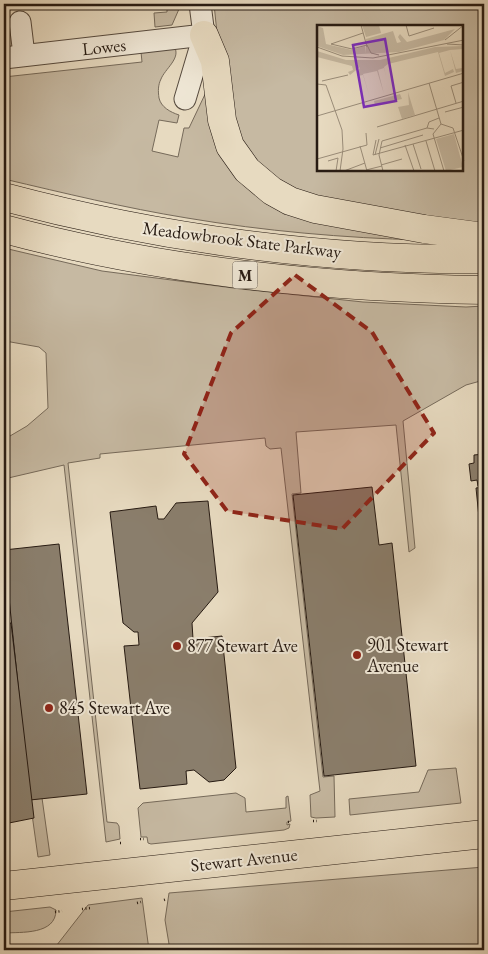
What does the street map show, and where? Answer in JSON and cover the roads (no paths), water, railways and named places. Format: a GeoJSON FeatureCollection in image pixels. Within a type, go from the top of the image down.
{"type":"FeatureCollection","features":[{"type":"Feature","properties":{"kind":"main road"},"geometry":{"type":"LineString","coordinates":[[204,35],[215,61],[222,120],[230,146],[247,170],[272,191],[290,201],[315,209],[424,229],[484,237]]}},
{"type":"Feature","properties":{"kind":"main road","name":"Meadowbrook State Parkway"},"geometry":{"type":"LineString","coordinates":[[4,197],[120,224],[254,245],[364,255],[484,259]]}},
{"type":"Feature","properties":{"kind":"main road","name":"Meadowbrook State Parkway"},"geometry":{"type":"LineString","coordinates":[[4,229],[114,254],[274,279],[372,287],[484,290]]}},
{"type":"Feature","properties":{"kind":"main road","name":"Stewart Avenue"},"geometry":{"type":"LineString","coordinates":[[4,886],[484,834]]}},
{"type":"Feature","properties":{"kind":"street"},"geometry":{"type":"LineString","coordinates":[[185,99],[204,35],[200,4]]}},
{"type":"Feature","properties":{"kind":"street"},"geometry":{"type":"LineString","coordinates":[[14,57],[20,22]]}},
{"type":"Feature","properties":{"kind":"street","name":"Lowes"},"geometry":{"type":"LineString","coordinates":[[14,57],[204,35]]}},
{"type":"Feature","properties":{"kind":"place","name":"877 Stewart Ave"},"geometry":{"type":"Point","coordinates":[177,646]}},
{"type":"Feature","properties":{"kind":"place","name":"901 Stewart Avenue"},"geometry":{"type":"Point","coordinates":[357,655]}},
{"type":"Feature","properties":{"kind":"place","name":"845 Stewart Ave"},"geometry":{"type":"Point","coordinates":[49,708]}}]}
